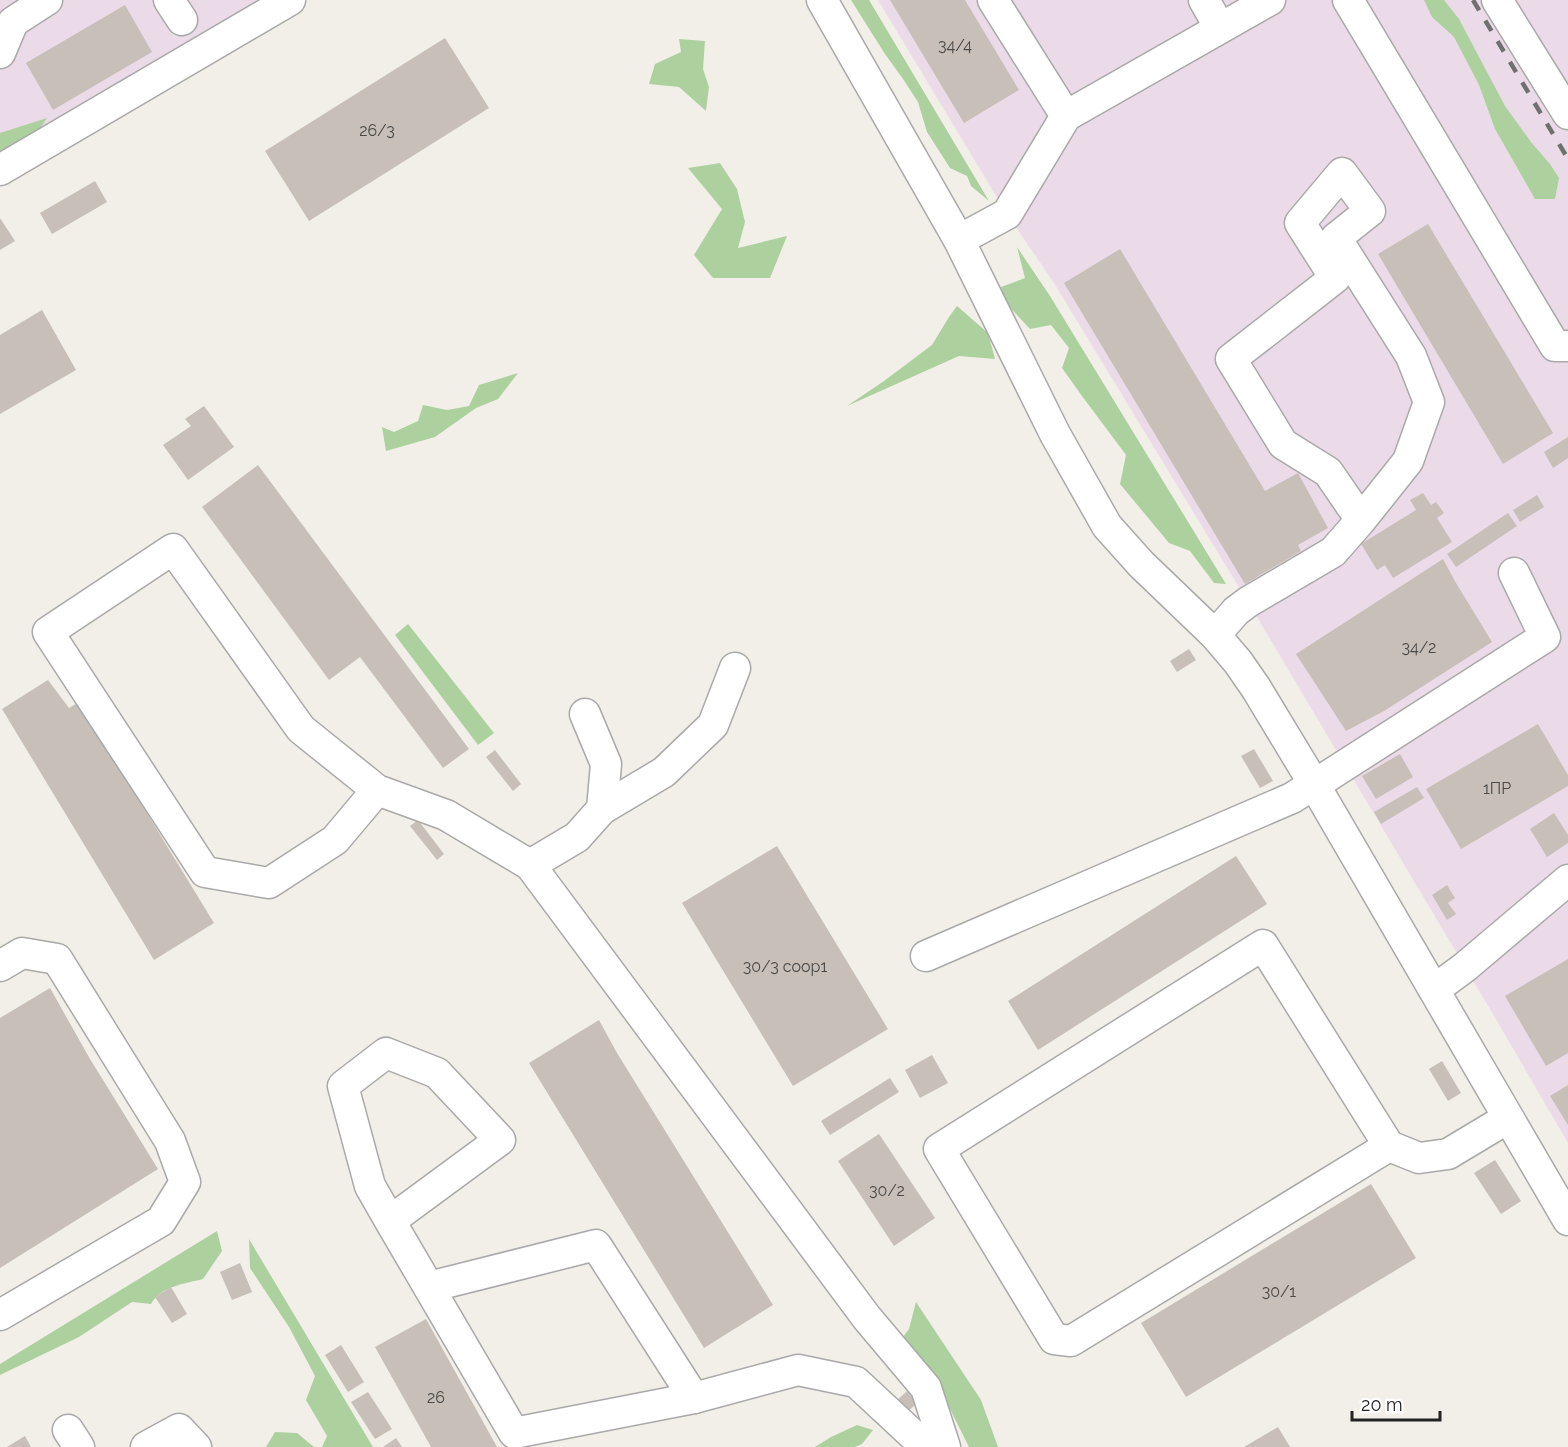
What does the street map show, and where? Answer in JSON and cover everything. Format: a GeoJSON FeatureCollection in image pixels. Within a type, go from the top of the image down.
{"type":"FeatureCollection","features":[{"type":"Feature","properties":{"kind":"lane"},"geometry":{"type":"LineString","coordinates":[[0,53],[13,22],[47,0]]}},
{"type":"Feature","properties":{"kind":"lane"},"geometry":{"type":"LineString","coordinates":[[0,170],[290,0]]}},
{"type":"Feature","properties":{"kind":"lane"},"geometry":{"type":"LineString","coordinates":[[822,0],[959,240],[1055,434],[1107,526],[1141,564],[1215,635],[1256,688],[1568,1221]]}},
{"type":"Feature","properties":{"kind":"lane"},"geometry":{"type":"LineString","coordinates":[[993,0],[1066,116]]}},
{"type":"Feature","properties":{"kind":"lane"},"geometry":{"type":"LineString","coordinates":[[1204,0],[1220,28]]}},
{"type":"Feature","properties":{"kind":"lane"},"geometry":{"type":"LineString","coordinates":[[959,240],[1007,214],[1066,116],[1270,0]]}},
{"type":"Feature","properties":{"kind":"lane"},"geometry":{"type":"LineString","coordinates":[[1348,0],[1555,346],[1568,346]]}},
{"type":"Feature","properties":{"kind":"lane"},"geometry":{"type":"LineString","coordinates":[[1497,0],[1568,114]]}},
{"type":"Feature","properties":{"kind":"lane"},"geometry":{"type":"LineString","coordinates":[[1215,635],[1236,611],[1248,602],[1333,552],[1360,520],[1408,461],[1429,402],[1411,356],[1336,238],[1370,211],[1342,173],[1300,223],[1335,279],[1232,359],[1283,444],[1328,472],[1360,520]]}},
{"type":"Feature","properties":{"kind":"lane"},"geometry":{"type":"LineString","coordinates":[[377,790],[335,840],[269,883],[206,872],[48,632],[173,549],[301,729],[377,790],[446,814],[530,865],[867,1318],[926,1388],[928,1446]]}},
{"type":"Feature","properties":{"kind":"lane"},"geometry":{"type":"LineString","coordinates":[[926,956],[1292,798],[1545,637],[1514,573]]}},
{"type":"Feature","properties":{"kind":"lane"},"geometry":{"type":"LineString","coordinates":[[530,865],[577,837],[602,809],[664,772],[713,725],[735,668]]}},
{"type":"Feature","properties":{"kind":"lane"},"geometry":{"type":"LineString","coordinates":[[585,714],[606,764],[602,809]]}},
{"type":"Feature","properties":{"kind":"lane"},"geometry":{"type":"LineString","coordinates":[[1434,990],[1465,967],[1568,880]]}},
{"type":"Feature","properties":{"kind":"lane"},"geometry":{"type":"LineString","coordinates":[[1389,1146],[1071,1341],[1053,1339],[939,1149],[1263,945],[1389,1146],[1419,1158],[1448,1154],[1508,1118]]}},
{"type":"Feature","properties":{"kind":"lane"},"geometry":{"type":"LineString","coordinates":[[0,966],[22,953],[57,960],[170,1141],[185,1182],[161,1221],[0,1315]]}},
{"type":"Feature","properties":{"kind":"lane"},"geometry":{"type":"LineString","coordinates":[[390,1221],[500,1140],[437,1073],[386,1053],[343,1086],[370,1186],[390,1221],[514,1433],[694,1398],[798,1370],[856,1382],[928,1446]]}},
{"type":"Feature","properties":{"kind":"lane"},"geometry":{"type":"LineString","coordinates":[[429,1287],[596,1245],[694,1398]]}},
{"type":"Feature","properties":{"kind":"lane"},"geometry":{"type":"LineString","coordinates":[[146,1447],[178,1429],[196,1447]]}},
{"type":"Feature","properties":{"kind":"shaded area"},"geometry":{"type":"Polygon","coordinates":[[[0,0],[265,0],[0,153],[0,0]]]}},
{"type":"Feature","properties":{"kind":"shaded area"},"geometry":{"type":"Polygon","coordinates":[[[878,0],[1568,0],[1568,1143],[1248,602],[1054,283],[1007,214],[878,0]]]}},
{"type":"Feature","properties":{"kind":"green space"},"geometry":{"type":"Polygon","coordinates":[[[851,0],[869,0],[989,201],[971,186],[967,176],[950,168],[927,132],[918,102],[851,0]]]}},
{"type":"Feature","properties":{"kind":"green space"},"geometry":{"type":"Polygon","coordinates":[[[1424,0],[1444,0],[1459,19],[1505,106],[1559,178],[1555,199],[1535,199],[1495,129],[1479,85],[1454,37],[1432,17],[1424,0]]]}},
{"type":"Feature","properties":{"kind":"green space"},"geometry":{"type":"Polygon","coordinates":[[[679,39],[705,41],[703,69],[709,87],[706,111],[679,87],[649,84],[655,64],[681,52],[679,39]]]}},
{"type":"Feature","properties":{"kind":"green space"},"geometry":{"type":"Polygon","coordinates":[[[47,118],[31,142],[0,162],[0,133],[47,118]]]}},
{"type":"Feature","properties":{"kind":"green space"},"geometry":{"type":"Polygon","coordinates":[[[720,163],[737,189],[745,222],[738,248],[787,236],[770,278],[713,278],[694,255],[722,209],[688,168],[720,163]]]}},
{"type":"Feature","properties":{"kind":"green space"},"geometry":{"type":"Polygon","coordinates":[[[1017,247],[1050,296],[1226,584],[1214,583],[1190,551],[1169,543],[1120,484],[1126,455],[1062,368],[1069,348],[1051,325],[1030,329],[1005,302],[1001,287],[1025,278],[1017,247]]]}},
{"type":"Feature","properties":{"kind":"green space"},"geometry":{"type":"Polygon","coordinates":[[[957,306],[988,333],[995,359],[959,356],[847,406],[932,345],[957,306]]]}},
{"type":"Feature","properties":{"kind":"green space"},"geometry":{"type":"Polygon","coordinates":[[[518,373],[498,399],[476,408],[435,437],[386,451],[382,427],[394,432],[418,421],[423,405],[447,410],[469,406],[479,385],[518,373]]]}},
{"type":"Feature","properties":{"kind":"green space"},"geometry":{"type":"Polygon","coordinates":[[[408,624],[494,733],[478,745],[395,635],[408,624]]]}},
{"type":"Feature","properties":{"kind":"green space"},"geometry":{"type":"Polygon","coordinates":[[[217,1231],[222,1251],[203,1279],[167,1289],[151,1304],[132,1302],[79,1337],[0,1375],[0,1364],[217,1231]]]}},
{"type":"Feature","properties":{"kind":"green space"},"geometry":{"type":"Polygon","coordinates":[[[249,1239],[373,1447],[322,1447],[327,1436],[306,1400],[315,1376],[289,1327],[250,1268],[249,1239]]]}},
{"type":"Feature","properties":{"kind":"green space"},"geometry":{"type":"Polygon","coordinates":[[[916,1302],[981,1400],[998,1447],[969,1447],[946,1401],[903,1337],[909,1329],[916,1302]]]}},
{"type":"Feature","properties":{"kind":"green space"},"geometry":{"type":"Polygon","coordinates":[[[857,1425],[873,1430],[862,1444],[855,1447],[815,1447],[831,1437],[857,1425]]]}},
{"type":"Feature","properties":{"kind":"green space"},"geometry":{"type":"Polygon","coordinates":[[[275,1432],[297,1433],[314,1447],[266,1447],[275,1432]]]}},
{"type":"Feature","properties":{"kind":"building"},"geometry":{"type":"Polygon","coordinates":[[[890,0],[965,0],[1019,90],[964,123],[890,0]]]}},
{"type":"Feature","properties":{"kind":"building"},"geometry":{"type":"Polygon","coordinates":[[[125,5],[152,52],[53,110],[26,63],[125,5]]]}},
{"type":"Feature","properties":{"kind":"building"},"geometry":{"type":"Polygon","coordinates":[[[445,38],[489,108],[309,221],[265,151],[445,38]]]}},
{"type":"Feature","properties":{"kind":"building"},"geometry":{"type":"Polygon","coordinates":[[[95,181],[107,202],[52,234],[40,213],[95,181]]]}},
{"type":"Feature","properties":{"kind":"building"},"geometry":{"type":"Polygon","coordinates":[[[0,218],[15,241],[0,250],[0,218]]]}},
{"type":"Feature","properties":{"kind":"building"},"geometry":{"type":"Polygon","coordinates":[[[1428,224],[1553,433],[1503,464],[1378,254],[1428,224]]]}},
{"type":"Feature","properties":{"kind":"building"},"geometry":{"type":"Polygon","coordinates":[[[1120,249],[1265,491],[1298,473],[1328,528],[1298,545],[1301,551],[1245,584],[1064,283],[1120,249]]]}},
{"type":"Feature","properties":{"kind":"building"},"geometry":{"type":"Polygon","coordinates":[[[42,310],[76,370],[0,414],[0,335],[42,310]]]}},
{"type":"Feature","properties":{"kind":"building"},"geometry":{"type":"Polygon","coordinates":[[[204,406],[234,447],[188,480],[163,445],[191,426],[185,419],[204,406]]]}},
{"type":"Feature","properties":{"kind":"building"},"geometry":{"type":"Polygon","coordinates":[[[1568,437],[1568,458],[1553,468],[1544,452],[1568,437]]]}},
{"type":"Feature","properties":{"kind":"building"},"geometry":{"type":"Polygon","coordinates":[[[258,465],[469,749],[443,768],[360,657],[329,680],[202,507],[258,465]]]}},
{"type":"Feature","properties":{"kind":"building"},"geometry":{"type":"Polygon","coordinates":[[[1423,493],[1431,505],[1436,502],[1444,513],[1437,518],[1452,542],[1393,578],[1385,565],[1377,570],[1361,544],[1416,510],[1410,500],[1423,493]]]}},
{"type":"Feature","properties":{"kind":"building"},"geometry":{"type":"Polygon","coordinates":[[[1537,495],[1544,507],[1520,522],[1513,510],[1537,495]]]}},
{"type":"Feature","properties":{"kind":"building"},"geometry":{"type":"Polygon","coordinates":[[[1508,513],[1517,526],[1456,567],[1447,554],[1508,513]]]}},
{"type":"Feature","properties":{"kind":"building"},"geometry":{"type":"Polygon","coordinates":[[[1443,559],[1492,642],[1384,711],[1346,731],[1296,654],[1443,559]]]}},
{"type":"Feature","properties":{"kind":"building"},"geometry":{"type":"Polygon","coordinates":[[[1189,649],[1196,660],[1177,672],[1170,661],[1189,649]]]}},
{"type":"Feature","properties":{"kind":"building"},"geometry":{"type":"Polygon","coordinates":[[[48,680],[69,708],[79,702],[214,923],[154,960],[2,709],[48,680]]]}},
{"type":"Feature","properties":{"kind":"building"},"geometry":{"type":"Polygon","coordinates":[[[1538,724],[1568,775],[1568,786],[1461,849],[1426,789],[1538,724]]]}},
{"type":"Feature","properties":{"kind":"building"},"geometry":{"type":"Polygon","coordinates":[[[1254,749],[1273,781],[1260,788],[1241,756],[1254,749]]]}},
{"type":"Feature","properties":{"kind":"building"},"geometry":{"type":"Polygon","coordinates":[[[495,750],[521,784],[513,791],[486,757],[495,750]]]}},
{"type":"Feature","properties":{"kind":"building"},"geometry":{"type":"Polygon","coordinates":[[[1400,754],[1413,777],[1376,799],[1362,776],[1400,754]]]}},
{"type":"Feature","properties":{"kind":"building"},"geometry":{"type":"Polygon","coordinates":[[[1417,787],[1424,798],[1381,824],[1374,812],[1417,787]]]}},
{"type":"Feature","properties":{"kind":"building"},"geometry":{"type":"Polygon","coordinates":[[[1554,813],[1568,835],[1568,843],[1547,857],[1530,829],[1554,813]]]}},
{"type":"Feature","properties":{"kind":"building"},"geometry":{"type":"Polygon","coordinates":[[[418,820],[444,854],[437,860],[410,826],[418,820]]]}},
{"type":"Feature","properties":{"kind":"building"},"geometry":{"type":"Polygon","coordinates":[[[777,846],[888,1029],[793,1086],[682,903],[777,846]]]}},
{"type":"Feature","properties":{"kind":"building"},"geometry":{"type":"Polygon","coordinates":[[[1236,856],[1267,904],[1038,1050],[1008,1001],[1236,856]]]}},
{"type":"Feature","properties":{"kind":"building"},"geometry":{"type":"Polygon","coordinates":[[[1447,885],[1455,898],[1448,903],[1456,914],[1447,920],[1432,895],[1447,885]]]}},
{"type":"Feature","properties":{"kind":"building"},"geometry":{"type":"Polygon","coordinates":[[[1568,959],[1568,1053],[1546,1066],[1505,996],[1568,959]]]}},
{"type":"Feature","properties":{"kind":"building"},"geometry":{"type":"Polygon","coordinates":[[[50,988],[90,1059],[158,1169],[0,1268],[0,1018],[50,988]]]}},
{"type":"Feature","properties":{"kind":"building"},"geometry":{"type":"Polygon","coordinates":[[[599,1020],[617,1053],[773,1305],[704,1348],[529,1063],[599,1020]]]}},
{"type":"Feature","properties":{"kind":"building"},"geometry":{"type":"Polygon","coordinates":[[[932,1055],[948,1083],[920,1098],[905,1070],[932,1055]]]}},
{"type":"Feature","properties":{"kind":"building"},"geometry":{"type":"Polygon","coordinates":[[[1442,1061],[1461,1093],[1448,1101],[1429,1069],[1442,1061]]]}},
{"type":"Feature","properties":{"kind":"building"},"geometry":{"type":"Polygon","coordinates":[[[890,1078],[899,1092],[830,1135],[821,1121],[890,1078]]]}},
{"type":"Feature","properties":{"kind":"building"},"geometry":{"type":"Polygon","coordinates":[[[1568,1085],[1568,1125],[1550,1096],[1568,1085]]]}},
{"type":"Feature","properties":{"kind":"building"},"geometry":{"type":"Polygon","coordinates":[[[879,1134],[935,1218],[894,1246],[838,1161],[879,1134]]]}},
{"type":"Feature","properties":{"kind":"building"},"geometry":{"type":"Polygon","coordinates":[[[1495,1160],[1521,1201],[1501,1214],[1474,1173],[1495,1160]]]}},
{"type":"Feature","properties":{"kind":"building"},"geometry":{"type":"Polygon","coordinates":[[[1371,1184],[1416,1258],[1186,1397],[1141,1323],[1371,1184]]]}},
{"type":"Feature","properties":{"kind":"building"},"geometry":{"type":"Polygon","coordinates":[[[240,1263],[252,1292],[232,1300],[220,1272],[240,1263]]]}},
{"type":"Feature","properties":{"kind":"building"},"geometry":{"type":"Polygon","coordinates":[[[171,1287],[187,1314],[172,1323],[155,1297],[171,1287]]]}},
{"type":"Feature","properties":{"kind":"building"},"geometry":{"type":"Polygon","coordinates":[[[426,1319],[497,1447],[431,1447],[375,1347],[426,1319]]]}},
{"type":"Feature","properties":{"kind":"building"},"geometry":{"type":"Polygon","coordinates":[[[341,1345],[364,1382],[348,1392],[325,1355],[341,1345]]]}},
{"type":"Feature","properties":{"kind":"building"},"geometry":{"type":"Polygon","coordinates":[[[907,1391],[917,1403],[904,1415],[893,1404],[907,1391]]]}},
{"type":"Feature","properties":{"kind":"building"},"geometry":{"type":"Polygon","coordinates":[[[368,1392],[392,1429],[375,1439],[351,1402],[368,1392]]]}},
{"type":"Feature","properties":{"kind":"building"},"geometry":{"type":"Polygon","coordinates":[[[1278,1427],[1290,1447],[1244,1447],[1278,1427]]]}},
{"type":"Feature","properties":{"kind":"building"},"geometry":{"type":"Polygon","coordinates":[[[25,1436],[31,1447],[7,1447],[25,1436]]]}},
{"type":"Feature","properties":{"kind":"building"},"geometry":{"type":"Polygon","coordinates":[[[396,1438],[402,1447],[383,1447],[396,1438]]]}},
{"type":"Feature","properties":{"kind":"railway"},"geometry":{"type":"LineString","coordinates":[[1473,0],[1568,159]]}}]}
